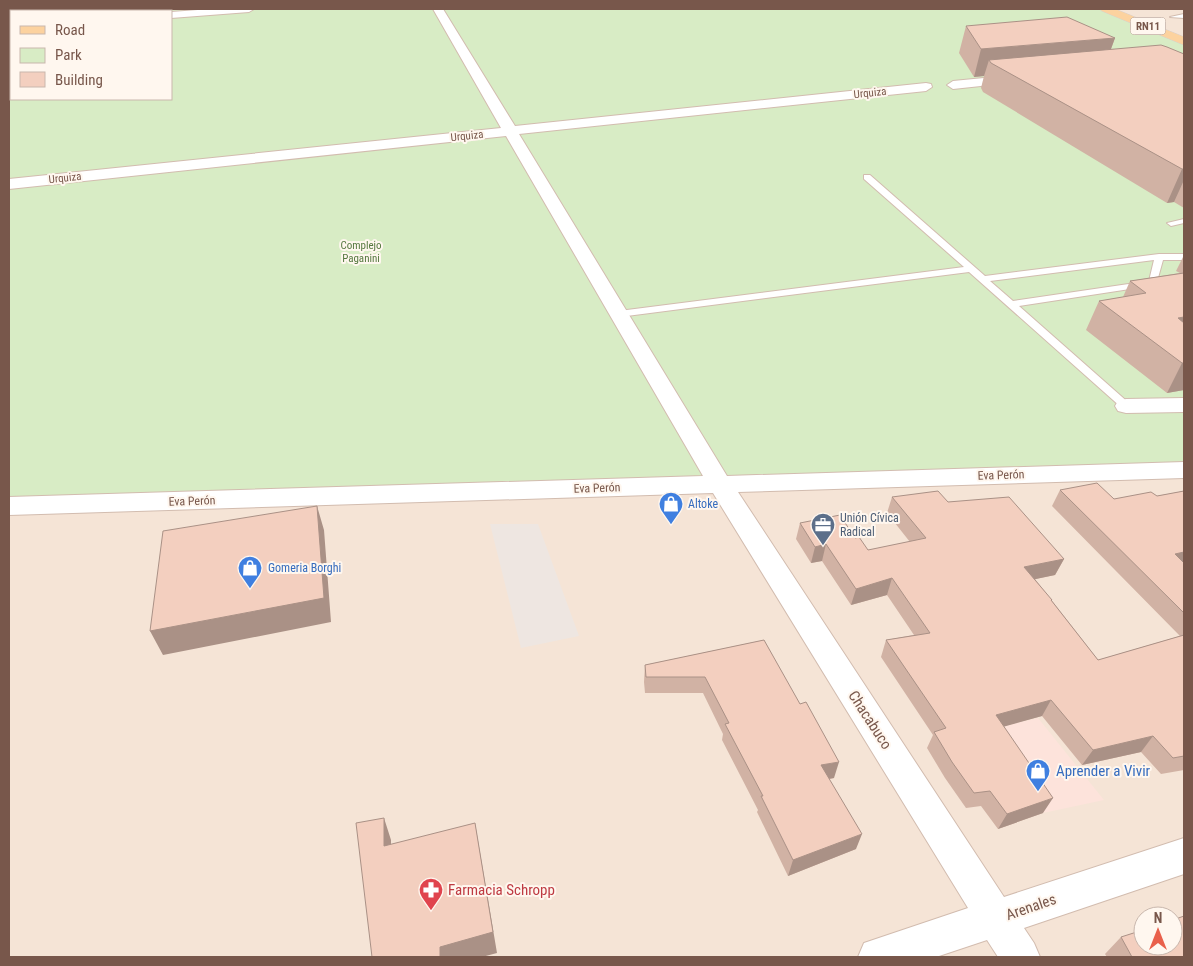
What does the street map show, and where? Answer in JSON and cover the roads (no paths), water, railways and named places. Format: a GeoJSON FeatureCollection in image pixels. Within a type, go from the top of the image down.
{"type":"FeatureCollection","features":[{"type":"Feature","properties":{"kind":"main road","name":"RN11"},"geometry":{"type":"LineString","coordinates":[[1109,10],[1142,10]]}},
{"type":"Feature","properties":{"kind":"main road","name":"RN11"},"geometry":{"type":"LineString","coordinates":[[1109,10],[1184,41]]}},
{"type":"Feature","properties":{"kind":"main road","name":"RN11"},"geometry":{"type":"LineString","coordinates":[[1159,12],[1180,18]]}},
{"type":"Feature","properties":{"kind":"street"},"geometry":{"type":"LineString","coordinates":[[172,15],[250,9]]}},
{"type":"Feature","properties":{"kind":"street","name":"Chacabuco"},"geometry":{"type":"LineString","coordinates":[[438,9],[720,484],[1020,957]]}},
{"type":"Feature","properties":{"kind":"street"},"geometry":{"type":"LineString","coordinates":[[953,85],[1029,78]]}},
{"type":"Feature","properties":{"kind":"street","name":"Urquiza"},"geometry":{"type":"LineString","coordinates":[[9,184],[926,88]]}},
{"type":"Feature","properties":{"kind":"street"},"geometry":{"type":"LineString","coordinates":[[1126,406],[1184,406]]}},
{"type":"Feature","properties":{"kind":"street","name":"Eva Perón"},"geometry":{"type":"LineString","coordinates":[[9,506],[1184,470]]}},
{"type":"Feature","properties":{"kind":"street","name":"Arenales"},"geometry":{"type":"LineString","coordinates":[[878,957],[1184,856]]}},
{"type":"Feature","properties":{"kind":"lane"},"geometry":{"type":"LineString","coordinates":[[867,176],[1126,406]]}},
{"type":"Feature","properties":{"kind":"lane"},"geometry":{"type":"LineString","coordinates":[[1171,223],[1184,221]]}},
{"type":"Feature","properties":{"kind":"lane"},"geometry":{"type":"LineString","coordinates":[[983,279],[1159,256],[1184,257]]}},
{"type":"Feature","properties":{"kind":"lane"},"geometry":{"type":"LineString","coordinates":[[1011,304],[1153,283],[1159,256]]}},
{"type":"Feature","properties":{"kind":"lane"},"geometry":{"type":"LineString","coordinates":[[619,314],[972,270]]}},
{"type":"Feature","properties":{"kind":"place","name":"Altoke"},"geometry":{"type":"Point","coordinates":[671,525]}},
{"type":"Feature","properties":{"kind":"place","name":"Unión Cívica Radical"},"geometry":{"type":"Point","coordinates":[823,546]}},
{"type":"Feature","properties":{"kind":"place","name":"Gomeria Borghi"},"geometry":{"type":"Point","coordinates":[250,589]}},
{"type":"Feature","properties":{"kind":"place","name":"Aprender a Vivir"},"geometry":{"type":"Point","coordinates":[1038,792]}},
{"type":"Feature","properties":{"kind":"place","name":"Farmacia Schropp"},"geometry":{"type":"Point","coordinates":[431,911]}},
{"type":"Feature","properties":{"kind":"park label","name":"Complejo Paganini"},"geometry":{"type":"Point","coordinates":[361,251]}}]}
